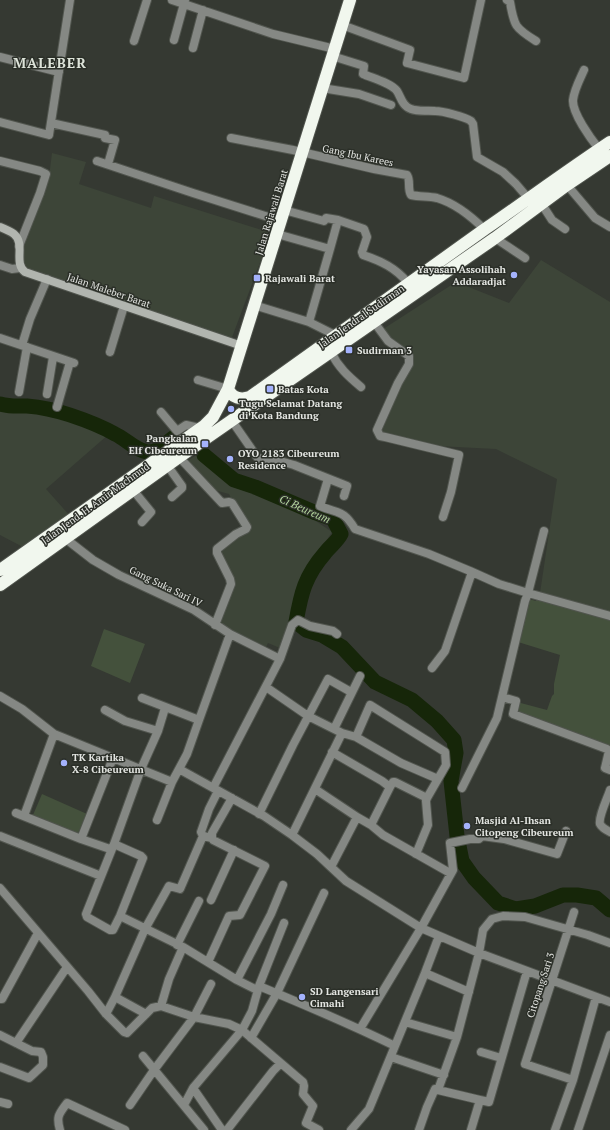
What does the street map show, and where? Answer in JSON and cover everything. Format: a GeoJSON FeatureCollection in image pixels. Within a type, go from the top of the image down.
{"type":"FeatureCollection","features":[{"type":"Feature","properties":{"kind":"highway","name":"Jalan Rajawali Barat"},"geometry":{"type":"LineString","coordinates":[[202,432],[213,417],[228,388],[350,0]]}},
{"type":"Feature","properties":{"kind":"highway","name":"Jalan Jendral Sudirman"},"geometry":{"type":"LineString","coordinates":[[228,388],[230,392],[238,398],[244,399],[250,396],[337,336],[495,238],[605,155],[610,142]]}},
{"type":"Feature","properties":{"kind":"highway","name":"Jalan Jendral Sudirman"},"geometry":{"type":"LineString","coordinates":[[202,432],[232,421],[374,322],[395,300],[408,283],[485,230],[528,198],[605,155]]}},
{"type":"Feature","properties":{"kind":"highway"},"geometry":{"type":"LineString","coordinates":[[485,230],[495,238]]}},
{"type":"Feature","properties":{"kind":"highway","name":"Jalan Jend. H. Amir Machmud"},"geometry":{"type":"LineString","coordinates":[[0,585],[179,457],[202,432]]}},
{"type":"Feature","properties":{"kind":"highway","name":"Jalan Jend. H. Amir Machmud"},"geometry":{"type":"LineString","coordinates":[[0,570],[202,432]]}},
{"type":"Feature","properties":{"kind":"street"},"geometry":{"type":"LineString","coordinates":[[0,122],[49,135],[70,0]]}},
{"type":"Feature","properties":{"kind":"street"},"geometry":{"type":"LineString","coordinates":[[134,41],[147,0]]}},
{"type":"Feature","properties":{"kind":"street"},"geometry":{"type":"LineString","coordinates":[[172,0],[185,2],[203,10],[333,53],[364,66],[363,74],[396,90],[406,106],[412,110],[426,112],[436,110],[471,120],[473,124],[477,157],[503,172],[528,198]]}},
{"type":"Feature","properties":{"kind":"street"},"geometry":{"type":"LineString","coordinates":[[342,25],[410,50],[407,63],[464,78],[482,0]]}},
{"type":"Feature","properties":{"kind":"street"},"geometry":{"type":"LineString","coordinates":[[509,1],[516,26],[519,30],[536,41]]}},
{"type":"Feature","properties":{"kind":"street"},"geometry":{"type":"LineString","coordinates":[[174,40],[185,2]]}},
{"type":"Feature","properties":{"kind":"street"},"geometry":{"type":"LineString","coordinates":[[193,48],[203,10]]}},
{"type":"Feature","properties":{"kind":"street"},"geometry":{"type":"LineString","coordinates":[[0,57],[59,72]]}},
{"type":"Feature","properties":{"kind":"street"},"geometry":{"type":"LineString","coordinates":[[584,70],[573,100],[573,105],[577,115],[605,155]]}},
{"type":"Feature","properties":{"kind":"street"},"geometry":{"type":"LineString","coordinates":[[322,88],[359,94],[391,105]]}},
{"type":"Feature","properties":{"kind":"street"},"geometry":{"type":"LineString","coordinates":[[52,123],[105,135],[106,138],[115,140],[108,164]]}},
{"type":"Feature","properties":{"kind":"street","name":"Gang Ibu Karees"},"geometry":{"type":"LineString","coordinates":[[231,138],[409,176],[409,190],[411,194],[428,196],[444,201],[466,214],[485,230]]}},
{"type":"Feature","properties":{"kind":"street"},"geometry":{"type":"LineString","coordinates":[[0,161],[40,170],[46,174],[19,246]]}},
{"type":"Feature","properties":{"kind":"street"},"geometry":{"type":"LineString","coordinates":[[97,161],[193,193],[282,215],[324,221],[326,218],[338,220],[364,229],[367,237],[362,252],[363,255],[386,264],[401,274],[408,283]]}},
{"type":"Feature","properties":{"kind":"street"},"geometry":{"type":"LineString","coordinates":[[567,185],[595,218],[610,227]]}},
{"type":"Feature","properties":{"kind":"street"},"geometry":{"type":"LineString","coordinates":[[541,203],[552,220],[565,229]]}},
{"type":"Feature","properties":{"kind":"street"},"geometry":{"type":"LineString","coordinates":[[309,322],[338,220]]}},
{"type":"Feature","properties":{"kind":"street"},"geometry":{"type":"LineString","coordinates":[[0,227],[14,234],[18,238],[20,268],[12,270],[0,265]]}},
{"type":"Feature","properties":{"kind":"street"},"geometry":{"type":"LineString","coordinates":[[277,234],[330,249]]}},
{"type":"Feature","properties":{"kind":"street"},"geometry":{"type":"LineString","coordinates":[[495,238],[526,258]]}},
{"type":"Feature","properties":{"kind":"street","name":"Jalan Maleber Barat"},"geometry":{"type":"LineString","coordinates":[[20,268],[25,272],[242,346]]}},
{"type":"Feature","properties":{"kind":"street"},"geometry":{"type":"LineString","coordinates":[[19,392],[24,346],[30,318],[47,279]]}},
{"type":"Feature","properties":{"kind":"street"},"geometry":{"type":"LineString","coordinates":[[254,305],[309,322],[337,336]]}},
{"type":"Feature","properties":{"kind":"street"},"geometry":{"type":"LineString","coordinates":[[110,352],[124,306]]}},
{"type":"Feature","properties":{"kind":"street"},"geometry":{"type":"LineString","coordinates":[[374,322],[388,341],[410,356],[409,364],[398,383],[377,430],[380,436],[459,456],[451,492],[443,517]]}},
{"type":"Feature","properties":{"kind":"street"},"geometry":{"type":"LineString","coordinates":[[0,338],[72,363],[57,407]]}},
{"type":"Feature","properties":{"kind":"street"},"geometry":{"type":"LineString","coordinates":[[331,352],[336,363],[344,373],[361,387]]}},
{"type":"Feature","properties":{"kind":"street"},"geometry":{"type":"LineString","coordinates":[[47,394],[53,357]]}},
{"type":"Feature","properties":{"kind":"street"},"geometry":{"type":"LineString","coordinates":[[198,380],[228,388]]}},
{"type":"Feature","properties":{"kind":"street"},"geometry":{"type":"LineString","coordinates":[[161,412],[177,431],[186,425],[195,427],[202,432]]}},
{"type":"Feature","properties":{"kind":"street"},"geometry":{"type":"LineString","coordinates":[[232,421],[258,457],[262,460],[265,462],[273,459],[294,465],[347,486],[344,496]]}},
{"type":"Feature","properties":{"kind":"street"},"geometry":{"type":"LineString","coordinates":[[179,457],[222,503],[232,503],[247,527],[217,549],[217,553],[231,584],[215,625]]}},
{"type":"Feature","properties":{"kind":"street"},"geometry":{"type":"LineString","coordinates":[[167,465],[182,486],[182,488],[172,497]]}},
{"type":"Feature","properties":{"kind":"street"},"geometry":{"type":"LineString","coordinates":[[328,479],[320,505],[321,507],[342,513],[349,519],[355,529],[417,550],[498,584],[610,616]]}},
{"type":"Feature","properties":{"kind":"street"},"geometry":{"type":"LineString","coordinates":[[133,490],[148,506],[151,512],[142,522]]}},
{"type":"Feature","properties":{"kind":"street"},"geometry":{"type":"LineString","coordinates":[[462,788],[497,718],[525,601],[544,532]]}},
{"type":"Feature","properties":{"kind":"street","name":"Gang Suka Sari IV"},"geometry":{"type":"LineString","coordinates":[[66,539],[93,560],[194,610],[230,634],[280,659]]}},
{"type":"Feature","properties":{"kind":"street"},"geometry":{"type":"LineString","coordinates":[[432,668],[445,651],[472,572]]}},
{"type":"Feature","properties":{"kind":"street"},"geometry":{"type":"LineString","coordinates":[[208,962],[229,916],[240,915],[265,866],[207,837],[201,832],[216,790],[280,659],[295,623],[333,631],[338,634]]}},
{"type":"Feature","properties":{"kind":"street"},"geometry":{"type":"LineString","coordinates":[[157,820],[172,782],[186,754],[230,634]]}},
{"type":"Feature","properties":{"kind":"street"},"geometry":{"type":"LineString","coordinates":[[334,729],[360,676]]}},
{"type":"Feature","properties":{"kind":"street"},"geometry":{"type":"LineString","coordinates":[[259,814],[328,679],[351,692]]}},
{"type":"Feature","properties":{"kind":"street"},"geometry":{"type":"LineString","coordinates":[[266,688],[308,716],[342,733],[356,737],[401,763],[438,779]]}},
{"type":"Feature","properties":{"kind":"street"},"geometry":{"type":"LineString","coordinates":[[0,696],[22,710],[54,734],[172,782]]}},
{"type":"Feature","properties":{"kind":"street"},"geometry":{"type":"LineString","coordinates":[[502,696],[516,701],[513,714],[610,751],[605,768],[610,770]]}},
{"type":"Feature","properties":{"kind":"street"},"geometry":{"type":"LineString","coordinates":[[142,698],[164,708],[199,720]]}},
{"type":"Feature","properties":{"kind":"street"},"geometry":{"type":"LineString","coordinates":[[356,737],[370,705],[446,752],[446,764],[426,801],[428,825],[416,854]]}},
{"type":"Feature","properties":{"kind":"street"},"geometry":{"type":"LineString","coordinates":[[54,734],[20,814],[81,839],[112,846],[143,858],[113,930],[110,930],[86,916],[112,846],[141,769],[158,730],[164,708]]}},
{"type":"Feature","properties":{"kind":"street"},"geometry":{"type":"LineString","coordinates":[[105,710],[125,721],[158,730]]}},
{"type":"Feature","properties":{"kind":"street"},"geometry":{"type":"LineString","coordinates":[[292,835],[342,733]]}},
{"type":"Feature","properties":{"kind":"street"},"geometry":{"type":"LineString","coordinates":[[332,752],[390,787]]}},
{"type":"Feature","properties":{"kind":"street"},"geometry":{"type":"LineString","coordinates":[[81,839],[113,758]]}},
{"type":"Feature","properties":{"kind":"street"},"geometry":{"type":"LineString","coordinates":[[179,769],[232,798],[292,835],[317,854],[346,881],[421,928],[527,971],[610,1002]]}},
{"type":"Feature","properties":{"kind":"street"},"geometry":{"type":"LineString","coordinates":[[371,825],[393,782],[427,798]]}},
{"type":"Feature","properties":{"kind":"street"},"geometry":{"type":"LineString","coordinates":[[315,788],[371,825],[383,835],[450,872]]}},
{"type":"Feature","properties":{"kind":"street"},"geometry":{"type":"LineString","coordinates":[[610,790],[600,819],[600,824],[603,828],[610,832]]}},
{"type":"Feature","properties":{"kind":"street"},"geometry":{"type":"LineString","coordinates":[[106,1014],[145,929],[169,886],[180,889],[207,837],[212,833],[232,798]]}},
{"type":"Feature","properties":{"kind":"street"},"geometry":{"type":"LineString","coordinates":[[331,867],[357,817]]}},
{"type":"Feature","properties":{"kind":"street"},"geometry":{"type":"LineString","coordinates":[[360,1029],[421,928],[452,870],[450,843],[470,839],[480,839],[482,836],[504,839],[557,854],[566,831]]}},
{"type":"Feature","properties":{"kind":"street"},"geometry":{"type":"LineString","coordinates":[[0,836],[101,876]]}},
{"type":"Feature","properties":{"kind":"street"},"geometry":{"type":"LineString","coordinates":[[211,900],[234,850]]}},
{"type":"Feature","properties":{"kind":"street"},"geometry":{"type":"LineString","coordinates":[[238,980],[271,914],[283,885]]}},
{"type":"Feature","properties":{"kind":"street"},"geometry":{"type":"LineString","coordinates":[[0,889],[106,1014],[126,1033],[152,1008],[161,1006],[194,1016],[229,1024],[242,1030],[280,1064],[303,1082],[303,1094],[312,1106],[306,1123],[319,1130]]}},
{"type":"Feature","properties":{"kind":"street"},"geometry":{"type":"LineString","coordinates":[[251,1038],[277,993],[324,893]]}},
{"type":"Feature","properties":{"kind":"street"},"geometry":{"type":"LineString","coordinates":[[161,1006],[180,946],[199,901]]}},
{"type":"Feature","properties":{"kind":"street","name":"Citopang Sari 3"},"geometry":{"type":"LineString","coordinates":[[573,1080],[525,1064],[574,912]]}},
{"type":"Feature","properties":{"kind":"street"},"geometry":{"type":"LineString","coordinates":[[120,916],[180,946],[238,980],[258,988],[277,993],[395,1046]]}},
{"type":"Feature","properties":{"kind":"street"},"geometry":{"type":"LineString","coordinates":[[419,1130],[427,1107],[435,1090],[438,1090],[444,1075],[457,1037],[479,952],[483,930],[492,920],[496,917],[502,916],[525,917],[588,935],[610,943]]}},
{"type":"Feature","properties":{"kind":"street"},"geometry":{"type":"LineString","coordinates":[[184,1105],[193,1088],[242,1030],[252,1011],[258,988],[284,923]]}},
{"type":"Feature","properties":{"kind":"street"},"geometry":{"type":"LineString","coordinates":[[0,999],[2,999],[38,934]]}},
{"type":"Feature","properties":{"kind":"street"},"geometry":{"type":"LineString","coordinates":[[351,1130],[368,1109],[391,1057],[439,936]]}},
{"type":"Feature","properties":{"kind":"street"},"geometry":{"type":"LineString","coordinates":[[16,1043],[67,967]]}},
{"type":"Feature","properties":{"kind":"street"},"geometry":{"type":"LineString","coordinates":[[438,1090],[489,1102],[527,971]]}},
{"type":"Feature","properties":{"kind":"street"},"geometry":{"type":"LineString","coordinates":[[425,973],[469,992]]}},
{"type":"Feature","properties":{"kind":"street"},"geometry":{"type":"LineString","coordinates":[[130,1105],[194,1016],[210,984]]}},
{"type":"Feature","properties":{"kind":"street"},"geometry":{"type":"LineString","coordinates":[[115,997],[146,1014]]}},
{"type":"Feature","properties":{"kind":"street"},"geometry":{"type":"LineString","coordinates":[[555,1130],[573,1080],[596,997]]}},
{"type":"Feature","properties":{"kind":"street"},"geometry":{"type":"LineString","coordinates":[[405,1022],[457,1037]]}},
{"type":"Feature","properties":{"kind":"street"},"geometry":{"type":"LineString","coordinates":[[0,1035],[32,1051],[42,1052],[44,1058],[43,1065],[28,1078],[0,1068]]}},
{"type":"Feature","properties":{"kind":"street"},"geometry":{"type":"LineString","coordinates":[[578,1130],[609,1040]]}},
{"type":"Feature","properties":{"kind":"street"},"geometry":{"type":"LineString","coordinates":[[481,1052],[501,1058]]}},
{"type":"Feature","properties":{"kind":"street"},"geometry":{"type":"LineString","coordinates":[[143,1056],[204,1130]]}},
{"type":"Feature","properties":{"kind":"street"},"geometry":{"type":"LineString","coordinates":[[391,1057],[444,1075]]}},
{"type":"Feature","properties":{"kind":"street"},"geometry":{"type":"LineString","coordinates":[[227,1130],[280,1064]]}},
{"type":"Feature","properties":{"kind":"street"},"geometry":{"type":"LineString","coordinates":[[193,1088],[222,1130]]}},
{"type":"Feature","properties":{"kind":"street"},"geometry":{"type":"LineString","coordinates":[[471,1130],[480,1100]]}},
{"type":"Feature","properties":{"kind":"street"},"geometry":{"type":"LineString","coordinates":[[60,1130],[58,1115],[67,1103],[125,1130]]}},
{"type":"Feature","properties":{"kind":"shaded area"},"geometry":{"type":"Polygon","coordinates":[[[52,153],[86,162],[79,184],[151,208],[154,196],[271,233],[231,340],[27,270],[22,261],[24,242],[49,177],[52,153]]]}},
{"type":"Feature","properties":{"kind":"shaded area"},"geometry":{"type":"Polygon","coordinates":[[[541,260],[610,302],[610,613],[540,593],[557,479],[496,449],[437,446],[377,433],[411,357],[377,333],[456,282],[509,303],[541,260]]]}},
{"type":"Feature","properties":{"kind":"shaded area"},"geometry":{"type":"Polygon","coordinates":[[[0,407],[8,409],[22,408],[54,414],[109,434],[46,489],[71,517],[23,547],[0,535],[0,407]]]}},
{"type":"Feature","properties":{"kind":"shaded area"},"geometry":{"type":"Polygon","coordinates":[[[200,453],[222,478],[304,513],[332,532],[301,579],[280,648],[268,643],[264,651],[217,628],[235,581],[215,548],[247,529],[229,494],[207,488],[185,462],[200,453]]]}},
{"type":"Feature","properties":{"kind":"shaded area"},"geometry":{"type":"Polygon","coordinates":[[[538,595],[610,616],[610,746],[569,734],[516,712],[517,702],[547,710],[554,694],[554,684],[560,655],[518,642],[529,599],[536,601],[538,595]]]}},
{"type":"Feature","properties":{"kind":"shaded area"},"geometry":{"type":"Polygon","coordinates":[[[104,629],[145,644],[130,683],[91,666],[104,629]]]}},
{"type":"Feature","properties":{"kind":"shaded area"},"geometry":{"type":"Polygon","coordinates":[[[42,794],[87,814],[78,833],[33,815],[42,794]]]}},
{"type":"Feature","properties":{"kind":"waterway","name":"Ci Beureum"},"geometry":{"type":"LineString","coordinates":[[0,404],[38,407],[70,415],[104,428],[138,449],[147,452],[158,450],[176,436],[184,435]]}},
{"type":"Feature","properties":{"kind":"waterway","name":"Ci Beureum"},"geometry":{"type":"LineString","coordinates":[[204,455],[234,480],[333,519],[341,534],[318,561],[308,577],[302,593],[296,622],[306,630],[322,635],[342,647],[375,682],[412,700],[437,721],[454,740],[456,753],[451,781],[457,836],[462,861],[474,878],[498,903],[516,909],[535,906],[563,895],[577,895],[596,898],[610,910]]}},
{"type":"Feature","properties":{"kind":"place","name":"Yayasan Assolihah Addaradjat"},"geometry":{"type":"Point","coordinates":[514,275]}},
{"type":"Feature","properties":{"kind":"place","name":"Rajawali Barat"},"geometry":{"type":"Point","coordinates":[257,278]}},
{"type":"Feature","properties":{"kind":"place","name":"Sudirman 3"},"geometry":{"type":"Point","coordinates":[349,350]}},
{"type":"Feature","properties":{"kind":"place","name":"Batas Kota"},"geometry":{"type":"Point","coordinates":[270,389]}},
{"type":"Feature","properties":{"kind":"place","name":"Tugu Selamat Datang di Kota Bandung"},"geometry":{"type":"Point","coordinates":[231,409]}},
{"type":"Feature","properties":{"kind":"place","name":"Pangkalan Elf Cibeureum"},"geometry":{"type":"Point","coordinates":[205,444]}},
{"type":"Feature","properties":{"kind":"place","name":"OYO 2183 Cibeureum Residence"},"geometry":{"type":"Point","coordinates":[230,459]}},
{"type":"Feature","properties":{"kind":"place","name":"TK Kartika X-8 Cibeureum"},"geometry":{"type":"Point","coordinates":[64,763]}},
{"type":"Feature","properties":{"kind":"place","name":"Masjid Al-Ihsan Citopeng Cibeureum"},"geometry":{"type":"Point","coordinates":[467,826]}},
{"type":"Feature","properties":{"kind":"place","name":"SD Langensari Cimahi"},"geometry":{"type":"Point","coordinates":[302,997]}},
{"type":"Feature","properties":{"kind":"district","name":"MALEBER"},"geometry":{"type":"Point","coordinates":[50,63]}}]}
